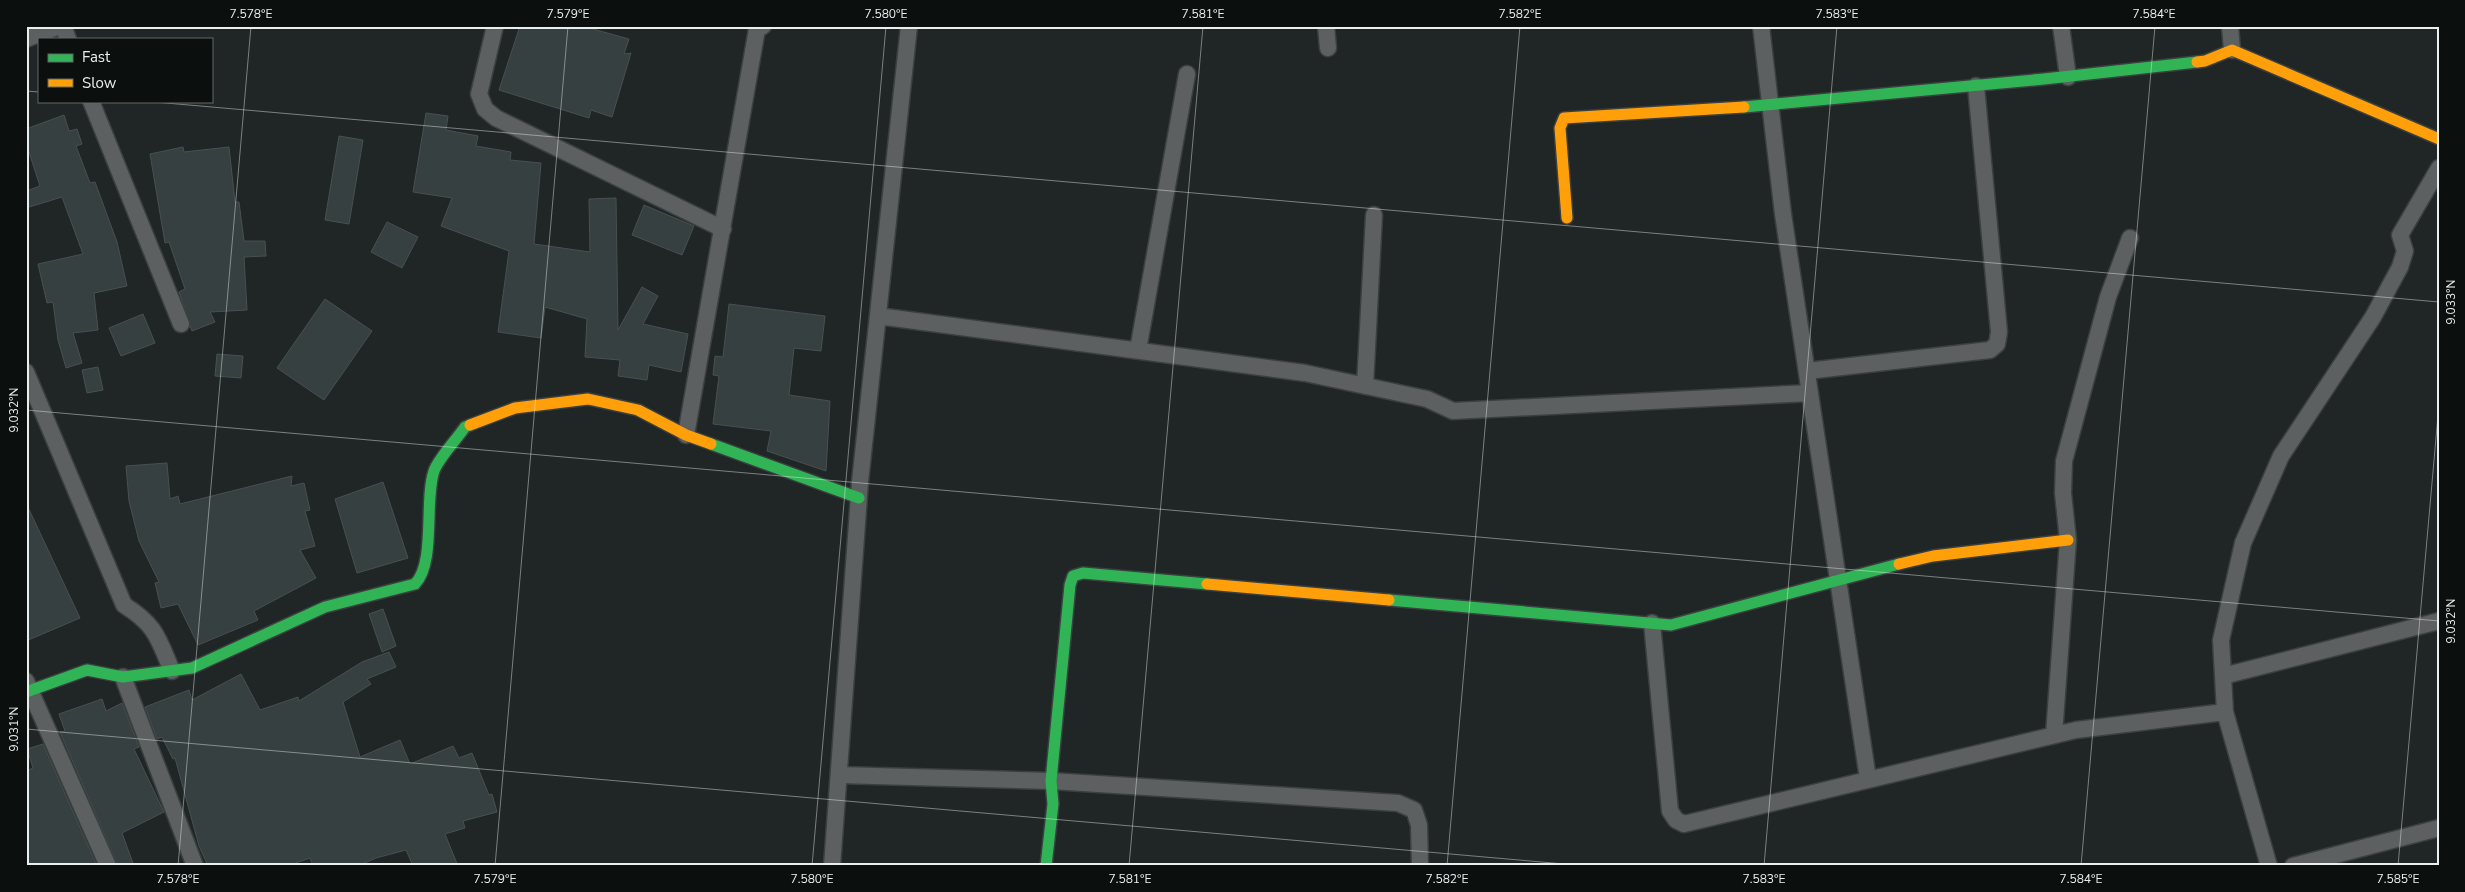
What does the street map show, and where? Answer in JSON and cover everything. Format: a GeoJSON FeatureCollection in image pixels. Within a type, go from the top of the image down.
{"type":"FeatureCollection","features":[{"type":"Feature","properties":{"kind":"street"},"geometry":{"type":"LineString","coordinates":[[26,39],[59,26]]}},
{"type":"Feature","properties":{"kind":"street"},"geometry":{"type":"LineString","coordinates":[[63,26],[68,38]]}},
{"type":"Feature","properties":{"kind":"street"},"geometry":{"type":"LineString","coordinates":[[495,26],[479,94],[485,109],[496,118],[723,228]]}},
{"type":"Feature","properties":{"kind":"street"},"geometry":{"type":"LineString","coordinates":[[686,435],[757,29],[763,26]]}},
{"type":"Feature","properties":{"kind":"street"},"geometry":{"type":"LineString","coordinates":[[832,866],[859,498],[910,26]]}},
{"type":"Feature","properties":{"kind":"street"},"geometry":{"type":"LineString","coordinates":[[1326,26],[1328,48]]}},
{"type":"Feature","properties":{"kind":"street"},"geometry":{"type":"LineString","coordinates":[[1762,26],[1783,214],[1868,779]]}},
{"type":"Feature","properties":{"kind":"street"},"geometry":{"type":"LineString","coordinates":[[2061,26],[2068,77]]}},
{"type":"Feature","properties":{"kind":"street"},"geometry":{"type":"LineString","coordinates":[[2230,26],[2232,50]]}},
{"type":"Feature","properties":{"kind":"street"},"geometry":{"type":"LineString","coordinates":[[1567,218],[1560,128],[1564,118],[1770,105],[2068,77],[2205,62],[2232,50],[2439,139]]}},
{"type":"Feature","properties":{"kind":"street"},"geometry":{"type":"LineString","coordinates":[[1138,350],[1187,74]]}},
{"type":"Feature","properties":{"kind":"street"},"geometry":{"type":"LineString","coordinates":[[1807,371],[1990,350],[1997,344],[1999,332],[1976,86]]}},
{"type":"Feature","properties":{"kind":"street"},"geometry":{"type":"LineString","coordinates":[[91,102],[181,324]]}},
{"type":"Feature","properties":{"kind":"street"},"geometry":{"type":"LineString","coordinates":[[2269,866],[2225,712],[2221,640],[2243,543],[2281,456],[2373,317],[2400,267],[2405,251],[2400,235],[2439,168]]}},
{"type":"Feature","properties":{"kind":"street"},"geometry":{"type":"LineString","coordinates":[[1365,386],[1374,215]]}},
{"type":"Feature","properties":{"kind":"street"},"geometry":{"type":"LineString","coordinates":[[2054,735],[2068,540],[2063,492],[2064,461],[2108,297],[2130,238]]}},
{"type":"Feature","properties":{"kind":"street"},"geometry":{"type":"LineString","coordinates":[[878,316],[1305,373],[1427,399],[1452,411],[1810,392]]}},
{"type":"Feature","properties":{"kind":"street"},"geometry":{"type":"LineString","coordinates":[[26,372],[124,605],[144,617],[158,637],[172,671]]}},
{"type":"Feature","properties":{"kind":"street"},"geometry":{"type":"LineString","coordinates":[[108,866],[28,687],[87,670],[123,677],[192,668],[325,607],[415,584],[422,577],[425,562],[434,471],[464,427],[515,408],[588,399],[638,410],[686,435],[859,498]]}},
{"type":"Feature","properties":{"kind":"street"},"geometry":{"type":"LineString","coordinates":[[1046,866],[1053,804],[1051,781],[1070,585],[1073,576],[1083,573],[1652,623],[1685,623],[1838,579],[1933,556],[2068,540]]}},
{"type":"Feature","properties":{"kind":"street"},"geometry":{"type":"LineString","coordinates":[[2223,676],[2439,621]]}},
{"type":"Feature","properties":{"kind":"street"},"geometry":{"type":"LineString","coordinates":[[1652,623],[1670,811],[1676,820],[1684,824],[2076,730],[2225,712]]}},
{"type":"Feature","properties":{"kind":"street"},"geometry":{"type":"LineString","coordinates":[[123,677],[195,866]]}},
{"type":"Feature","properties":{"kind":"street"},"geometry":{"type":"LineString","coordinates":[[838,775],[1051,781],[1398,803],[1414,810],[1419,825],[1420,866]]}},
{"type":"Feature","properties":{"kind":"street"},"geometry":{"type":"LineString","coordinates":[[2293,866],[2439,828]]}},
{"type":"Feature","properties":{"kind":"building"},"geometry":{"type":"Polygon","coordinates":[[[520,26],[582,26],[629,39],[624,54],[631,53],[612,117],[591,110],[589,118],[499,90],[520,26]]]}},
{"type":"Feature","properties":{"kind":"building"},"geometry":{"type":"Polygon","coordinates":[[[426,113],[448,116],[446,130],[478,136],[476,146],[511,152],[510,160],[541,163],[534,244],[590,252],[589,199],[616,198],[618,330],[642,287],[658,296],[643,324],[688,334],[681,372],[649,365],[647,380],[618,376],[620,360],[585,357],[587,319],[545,307],[541,338],[498,332],[509,251],[441,226],[452,198],[413,192],[426,113]]]}},
{"type":"Feature","properties":{"kind":"building"},"geometry":{"type":"Polygon","coordinates":[[[64,115],[69,131],[77,129],[82,144],[76,146],[90,183],[95,182],[117,242],[127,286],[94,293],[98,330],[73,333],[82,363],[66,368],[58,340],[53,302],[47,303],[38,264],[83,254],[62,197],[26,208],[26,191],[40,186],[26,143],[26,129],[64,115]]]}},
{"type":"Feature","properties":{"kind":"building"},"geometry":{"type":"Polygon","coordinates":[[[339,136],[363,140],[349,224],[325,220],[339,136]]]}},
{"type":"Feature","properties":{"kind":"building"},"geometry":{"type":"Polygon","coordinates":[[[183,147],[184,152],[229,147],[235,202],[239,202],[244,241],[265,241],[266,256],[244,257],[247,310],[210,312],[215,322],[192,331],[179,292],[185,289],[169,242],[165,243],[150,154],[183,147]]]}},
{"type":"Feature","properties":{"kind":"building"},"geometry":{"type":"Polygon","coordinates":[[[644,205],[694,226],[682,255],[632,235],[644,205]]]}},
{"type":"Feature","properties":{"kind":"building"},"geometry":{"type":"Polygon","coordinates":[[[387,222],[418,237],[402,268],[371,252],[387,222]]]}},
{"type":"Feature","properties":{"kind":"building"},"geometry":{"type":"Polygon","coordinates":[[[325,299],[372,331],[324,400],[277,368],[325,299]]]}},
{"type":"Feature","properties":{"kind":"building"},"geometry":{"type":"Polygon","coordinates":[[[729,304],[825,316],[821,351],[794,348],[789,395],[830,401],[826,471],[767,451],[771,431],[713,424],[719,376],[713,375],[715,356],[723,357],[729,304]]]}},
{"type":"Feature","properties":{"kind":"building"},"geometry":{"type":"Polygon","coordinates":[[[143,314],[155,343],[121,356],[109,328],[143,314]]]}},
{"type":"Feature","properties":{"kind":"building"},"geometry":{"type":"Polygon","coordinates":[[[217,354],[243,356],[241,378],[215,376],[217,354]]]}},
{"type":"Feature","properties":{"kind":"building"},"geometry":{"type":"Polygon","coordinates":[[[98,367],[103,390],[87,393],[82,370],[98,367]]]}},
{"type":"Feature","properties":{"kind":"building"},"geometry":{"type":"Polygon","coordinates":[[[167,463],[170,499],[178,496],[180,504],[292,476],[291,486],[304,483],[310,510],[305,511],[315,546],[300,550],[316,578],[254,611],[258,620],[198,645],[178,604],[161,608],[155,583],[159,582],[139,541],[129,501],[126,466],[167,463]]]}},
{"type":"Feature","properties":{"kind":"building"},"geometry":{"type":"Polygon","coordinates":[[[383,482],[408,558],[357,573],[335,499],[383,482]]]}},
{"type":"Feature","properties":{"kind":"building"},"geometry":{"type":"Polygon","coordinates":[[[26,503],[80,618],[26,641],[26,503]]]}},
{"type":"Feature","properties":{"kind":"building"},"geometry":{"type":"Polygon","coordinates":[[[383,609],[396,646],[382,652],[369,614],[383,609]]]}},
{"type":"Feature","properties":{"kind":"building"},"geometry":{"type":"Polygon","coordinates":[[[389,652],[396,667],[367,679],[371,684],[343,702],[360,757],[400,740],[410,764],[453,746],[459,758],[472,753],[489,795],[492,794],[497,812],[463,821],[465,828],[445,834],[458,866],[413,866],[406,850],[376,858],[358,866],[313,866],[310,858],[287,866],[208,866],[199,846],[175,758],[173,759],[162,737],[157,739],[145,707],[189,690],[192,700],[241,674],[260,710],[298,697],[299,701],[362,662],[389,652]]]}},
{"type":"Feature","properties":{"kind":"building"},"geometry":{"type":"Polygon","coordinates":[[[102,699],[106,711],[122,703],[139,747],[134,749],[164,812],[122,833],[134,866],[118,866],[60,732],[65,731],[59,714],[102,699]]]}},
{"type":"Feature","properties":{"kind":"building"},"geometry":{"type":"Polygon","coordinates":[[[43,744],[97,866],[26,866],[26,771],[33,768],[27,749],[43,744]]]}},
{"type":"Feature","properties":{"kind":"traffic: fast"},"geometry":{"type":"LineString","coordinates":[[1744,107],[2044,79],[2197,62]]}},
{"type":"Feature","properties":{"kind":"traffic: fast"},"geometry":{"type":"LineString","coordinates":[[26,692],[87,670],[123,677],[192,668],[325,607],[415,584],[421,574],[428,547],[431,483],[434,471],[443,455],[465,427],[470,425]]}},
{"type":"Feature","properties":{"kind":"traffic: fast"},"geometry":{"type":"LineString","coordinates":[[711,444],[859,498]]}},
{"type":"Feature","properties":{"kind":"traffic: fast"},"geometry":{"type":"LineString","coordinates":[[1389,600],[1671,625],[1899,564]]}},
{"type":"Feature","properties":{"kind":"traffic: fast"},"geometry":{"type":"LineString","coordinates":[[1046,866],[1053,804],[1051,781],[1070,585],[1073,576],[1083,573],[1207,584]]}},
{"type":"Feature","properties":{"kind":"traffic: slow"},"geometry":{"type":"LineString","coordinates":[[2197,62],[2205,61],[2232,50],[2439,139]]}},
{"type":"Feature","properties":{"kind":"traffic: slow"},"geometry":{"type":"LineString","coordinates":[[1567,218],[1560,128],[1564,118],[1744,107]]}},
{"type":"Feature","properties":{"kind":"traffic: slow"},"geometry":{"type":"LineString","coordinates":[[470,425],[515,408],[588,399],[638,410],[686,435],[711,444]]}},
{"type":"Feature","properties":{"kind":"traffic: slow"},"geometry":{"type":"LineString","coordinates":[[1899,564],[1933,556],[2068,540]]}},
{"type":"Feature","properties":{"kind":"traffic: slow"},"geometry":{"type":"LineString","coordinates":[[1207,584],[1389,600]]}}]}
